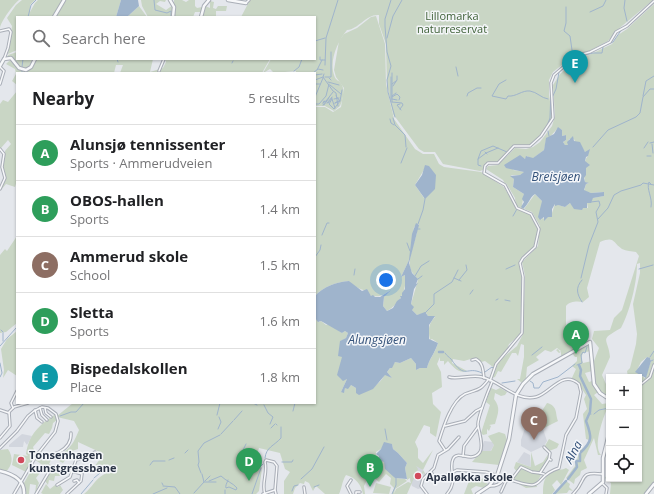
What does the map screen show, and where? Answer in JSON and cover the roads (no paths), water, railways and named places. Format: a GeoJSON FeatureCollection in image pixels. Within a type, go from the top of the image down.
{"type":"FeatureCollection","features":[{"type":"Feature","properties":{"kind":"street"},"geometry":{"type":"LineString","coordinates":[[55,16],[64,0]]}},
{"type":"Feature","properties":{"kind":"street"},"geometry":{"type":"LineString","coordinates":[[170,0],[174,7],[173,16]]}},
{"type":"Feature","properties":{"kind":"street"},"geometry":{"type":"LineString","coordinates":[[201,16],[204,6],[209,0]]}},
{"type":"Feature","properties":{"kind":"street"},"geometry":{"type":"LineString","coordinates":[[228,0],[246,3],[249,0]]}},
{"type":"Feature","properties":{"kind":"street"},"geometry":{"type":"LineString","coordinates":[[447,494],[453,482],[452,461],[454,457],[457,455],[472,457],[480,452],[481,443],[478,419],[496,364],[522,333],[523,276],[520,263],[522,259],[536,246],[539,228],[532,214],[516,206],[504,184],[484,172],[485,166],[488,163],[498,163],[514,146],[528,146],[537,140],[553,119],[551,82],[554,76],[576,56],[590,52],[610,42],[616,32],[627,26],[654,1]]}},
{"type":"Feature","properties":{"kind":"street"},"geometry":{"type":"LineString","coordinates":[[0,31],[8,29],[11,32],[8,48],[0,66],[4,71],[0,84]]}},
{"type":"Feature","properties":{"kind":"street"},"geometry":{"type":"LineString","coordinates":[[4,59],[12,58],[18,67],[26,70],[31,67],[34,60]]}},
{"type":"Feature","properties":{"kind":"street"},"geometry":{"type":"LineString","coordinates":[[159,71],[164,60]]}},
{"type":"Feature","properties":{"kind":"street"},"geometry":{"type":"LineString","coordinates":[[0,149],[4,154],[2,167],[5,177],[0,189]]}},
{"type":"Feature","properties":{"kind":"street"},"geometry":{"type":"LineString","coordinates":[[490,486],[497,475],[509,437],[516,398],[518,393],[532,375],[586,343],[591,343],[594,384],[600,393],[606,397]]}},
{"type":"Feature","properties":{"kind":"street"},"geometry":{"type":"LineString","coordinates":[[472,360],[476,359],[480,362],[483,368],[484,378]]}},
{"type":"Feature","properties":{"kind":"street"},"geometry":{"type":"LineString","coordinates":[[642,384],[649,378],[654,366]]}},
{"type":"Feature","properties":{"kind":"street"},"geometry":{"type":"LineString","coordinates":[[449,377],[458,378],[467,376],[484,378],[507,391],[529,397],[540,395],[552,385],[567,379],[576,381],[579,384],[581,392],[577,415],[566,435],[559,468],[549,472],[536,488]]}},
{"type":"Feature","properties":{"kind":"street"},"geometry":{"type":"LineString","coordinates":[[445,450],[439,443],[448,416],[462,396],[481,390],[490,381]]}},
{"type":"Feature","properties":{"kind":"street"},"geometry":{"type":"LineString","coordinates":[[13,408],[11,403],[16,393]]}},
{"type":"Feature","properties":{"kind":"street"},"geometry":{"type":"LineString","coordinates":[[0,438],[10,426],[9,413],[13,408],[25,404]]}},
{"type":"Feature","properties":{"kind":"street"},"geometry":{"type":"LineString","coordinates":[[49,404],[46,408],[46,413],[51,417]]}},
{"type":"Feature","properties":{"kind":"street"},"geometry":{"type":"LineString","coordinates":[[40,408],[42,415],[47,420]]}},
{"type":"Feature","properties":{"kind":"street"},"geometry":{"type":"LineString","coordinates":[[0,447],[18,431],[28,416],[35,410],[46,408],[57,415],[58,427],[52,438],[36,456],[14,494]]}},
{"type":"Feature","properties":{"kind":"street"},"geometry":{"type":"LineString","coordinates":[[445,426],[465,421],[476,411],[482,408]]}},
{"type":"Feature","properties":{"kind":"street"},"geometry":{"type":"LineString","coordinates":[[0,410],[9,413]]}},
{"type":"Feature","properties":{"kind":"street"},"geometry":{"type":"LineString","coordinates":[[35,410],[37,418],[42,422]]}},
{"type":"Feature","properties":{"kind":"street"},"geometry":{"type":"LineString","coordinates":[[463,456],[464,446],[478,427]]}},
{"type":"Feature","properties":{"kind":"street"},"geometry":{"type":"LineString","coordinates":[[36,456],[43,457],[64,450],[68,445],[71,433]]}},
{"type":"Feature","properties":{"kind":"street"},"geometry":{"type":"LineString","coordinates":[[427,494],[423,490],[421,484],[423,479],[435,466],[438,454],[445,450],[459,437]]}},
{"type":"Feature","properties":{"kind":"street"},"geometry":{"type":"LineString","coordinates":[[606,444],[603,454],[602,474],[602,483],[607,488],[606,494]]}},
{"type":"Feature","properties":{"kind":"street"},"geometry":{"type":"LineString","coordinates":[[540,473],[550,459],[550,453],[544,447]]}},
{"type":"Feature","properties":{"kind":"street"},"geometry":{"type":"LineString","coordinates":[[57,485],[68,479],[77,459],[89,456],[95,452]]}},
{"type":"Feature","properties":{"kind":"street"},"geometry":{"type":"LineString","coordinates":[[275,490],[265,494],[264,486],[267,471],[266,460],[274,462],[277,466],[276,494]]}},
{"type":"Feature","properties":{"kind":"street"},"geometry":{"type":"LineString","coordinates":[[36,494],[51,470],[59,467],[82,474],[83,478],[67,494]]}},
{"type":"Feature","properties":{"kind":"street"},"geometry":{"type":"LineString","coordinates":[[501,492],[509,479],[522,467],[532,472],[544,474]]}},
{"type":"Feature","properties":{"kind":"street"},"geometry":{"type":"LineString","coordinates":[[0,471],[21,481],[24,486],[24,494]]}},
{"type":"Feature","properties":{"kind":"street"},"geometry":{"type":"LineString","coordinates":[[431,472],[434,477],[439,479],[453,471],[486,472],[509,479],[524,488]]}},
{"type":"Feature","properties":{"kind":"street"},"geometry":{"type":"LineString","coordinates":[[574,494],[587,474],[592,472],[602,474]]}},
{"type":"Feature","properties":{"kind":"street"},"geometry":{"type":"LineString","coordinates":[[477,494],[490,486],[509,479]]}},
{"type":"Feature","properties":{"kind":"street"},"geometry":{"type":"LineString","coordinates":[[505,484],[509,479]]}},
{"type":"Feature","properties":{"kind":"street"},"geometry":{"type":"LineString","coordinates":[[74,481],[76,480],[79,483]]}},
{"type":"Feature","properties":{"kind":"street"},"geometry":{"type":"LineString","coordinates":[[351,480],[347,485],[351,494]]}},
{"type":"Feature","properties":{"kind":"street"},"geometry":{"type":"LineString","coordinates":[[589,494],[602,483]]}},
{"type":"Feature","properties":{"kind":"street"},"geometry":{"type":"LineString","coordinates":[[646,494],[654,484]]}},
{"type":"Feature","properties":{"kind":"street"},"geometry":{"type":"LineString","coordinates":[[304,487],[305,494]]}},
{"type":"Feature","properties":{"kind":"street"},"geometry":{"type":"LineString","coordinates":[[356,494],[357,492],[360,492]]}},
{"type":"Feature","properties":{"kind":"water"},"geometry":{"type":"Polygon","coordinates":[[[121,0],[138,0],[139,6],[128,16],[116,16],[121,0]]]}},
{"type":"Feature","properties":{"kind":"water","name":"Breisjøen"},"geometry":{"type":"Polygon","coordinates":[[[558,127],[562,130],[562,136],[566,135],[566,140],[563,142],[565,145],[568,145],[567,142],[573,136],[574,141],[580,142],[585,152],[590,149],[585,161],[590,165],[586,168],[586,175],[584,178],[585,182],[589,183],[586,184],[584,190],[591,193],[604,192],[604,196],[593,198],[591,203],[587,203],[587,208],[583,208],[582,210],[574,209],[570,203],[565,207],[558,205],[555,206],[555,204],[552,209],[552,217],[548,217],[544,221],[544,217],[540,220],[538,217],[542,201],[535,194],[531,197],[523,209],[521,207],[524,202],[522,199],[524,194],[513,187],[514,179],[510,176],[520,175],[524,172],[506,168],[504,165],[520,155],[525,159],[526,156],[533,158],[544,150],[546,138],[554,134],[558,127]]]}},
{"type":"Feature","properties":{"kind":"water"},"geometry":{"type":"Polygon","coordinates":[[[425,165],[429,166],[436,175],[435,189],[425,199],[415,185],[422,175],[425,165]]]}},
{"type":"Feature","properties":{"kind":"water","name":"Alungsjøen"},"geometry":{"type":"Polygon","coordinates":[[[416,223],[419,225],[409,263],[412,273],[418,279],[411,304],[414,307],[412,310],[417,315],[425,312],[428,316],[435,316],[429,325],[429,339],[438,343],[427,368],[420,368],[416,370],[416,364],[411,358],[400,363],[395,362],[392,368],[390,368],[387,372],[392,378],[385,375],[373,389],[359,395],[356,393],[356,388],[351,385],[348,389],[345,388],[344,393],[341,392],[347,379],[343,381],[337,375],[342,357],[338,356],[340,341],[346,338],[348,333],[345,331],[342,333],[321,321],[318,322],[316,319],[316,295],[322,290],[339,282],[349,281],[362,291],[367,289],[371,296],[373,295],[375,297],[380,297],[391,290],[384,297],[383,306],[387,311],[393,308],[397,301],[401,298],[400,296],[402,296],[405,289],[405,275],[401,277],[409,260],[412,234],[416,223]]]}},
{"type":"Feature","properties":{"kind":"water"},"geometry":{"type":"Polygon","coordinates":[[[647,357],[650,358],[651,361],[646,378],[642,376],[642,374],[635,372],[647,357]]]}},
{"type":"Feature","properties":{"kind":"water"},"geometry":{"type":"Polygon","coordinates":[[[384,442],[392,444],[393,449],[407,463],[405,468],[407,479],[395,478],[385,469],[384,462],[378,460],[379,456],[376,454],[381,449],[384,442]]]}},
{"type":"Feature","properties":{"kind":"waterway"},"geometry":{"type":"LineString","coordinates":[[28,16],[31,5],[36,0]]}},
{"type":"Feature","properties":{"kind":"waterway"},"geometry":{"type":"LineString","coordinates":[[154,0],[155,10],[167,13],[171,11],[171,16]]}},
{"type":"Feature","properties":{"kind":"waterway"},"geometry":{"type":"LineString","coordinates":[[325,65],[326,38],[338,0]]}},
{"type":"Feature","properties":{"kind":"waterway"},"geometry":{"type":"LineString","coordinates":[[391,0],[385,19],[385,26],[387,52],[391,66],[387,80],[388,92],[395,117]]}},
{"type":"Feature","properties":{"kind":"waterway"},"geometry":{"type":"LineString","coordinates":[[387,38],[393,16],[402,0]]}},
{"type":"Feature","properties":{"kind":"waterway"},"geometry":{"type":"LineString","coordinates":[[590,12],[603,6],[606,0]]}},
{"type":"Feature","properties":{"kind":"waterway"},"geometry":{"type":"LineString","coordinates":[[625,0],[624,8],[627,21]]}},
{"type":"Feature","properties":{"kind":"waterway"},"geometry":{"type":"LineString","coordinates":[[566,7],[566,23],[564,31],[570,36],[572,50]]}},
{"type":"Feature","properties":{"kind":"waterway"},"geometry":{"type":"LineString","coordinates":[[640,15],[646,10]]}},
{"type":"Feature","properties":{"kind":"waterway"},"geometry":{"type":"LineString","coordinates":[[627,27],[636,18]]}},
{"type":"Feature","properties":{"kind":"waterway"},"geometry":{"type":"LineString","coordinates":[[605,45],[613,42],[622,29]]}},
{"type":"Feature","properties":{"kind":"waterway"},"geometry":{"type":"LineString","coordinates":[[316,41],[325,38]]}},
{"type":"Feature","properties":{"kind":"waterway"},"geometry":{"type":"LineString","coordinates":[[552,98],[556,89],[559,72],[575,58],[593,53],[602,53],[603,47]]}},
{"type":"Feature","properties":{"kind":"waterway"},"geometry":{"type":"LineString","coordinates":[[325,77],[331,77],[331,52]]}},
{"type":"Feature","properties":{"kind":"waterway"},"geometry":{"type":"LineString","coordinates":[[320,57],[320,60],[325,60]]}},
{"type":"Feature","properties":{"kind":"waterway"},"geometry":{"type":"LineString","coordinates":[[22,67],[23,60]]}},
{"type":"Feature","properties":{"kind":"waterway"},"geometry":{"type":"LineString","coordinates":[[294,71],[299,67],[302,60]]}},
{"type":"Feature","properties":{"kind":"waterway"},"geometry":{"type":"LineString","coordinates":[[317,70],[322,60]]}},
{"type":"Feature","properties":{"kind":"waterway"},"geometry":{"type":"LineString","coordinates":[[456,67],[458,76]]}},
{"type":"Feature","properties":{"kind":"waterway"},"geometry":{"type":"LineString","coordinates":[[314,72],[318,69],[323,70]]}},
{"type":"Feature","properties":{"kind":"waterway"},"geometry":{"type":"LineString","coordinates":[[392,73],[392,102]]}},
{"type":"Feature","properties":{"kind":"waterway"},"geometry":{"type":"LineString","coordinates":[[316,75],[322,74]]}},
{"type":"Feature","properties":{"kind":"waterway"},"geometry":{"type":"LineString","coordinates":[[324,74],[323,77],[336,93],[338,106]]}},
{"type":"Feature","properties":{"kind":"waterway"},"geometry":{"type":"LineString","coordinates":[[393,86],[397,80],[397,76]]}},
{"type":"Feature","properties":{"kind":"waterway"},"geometry":{"type":"LineString","coordinates":[[643,96],[646,81],[654,76]]}},
{"type":"Feature","properties":{"kind":"waterway"},"geometry":{"type":"LineString","coordinates":[[316,80],[323,77]]}},
{"type":"Feature","properties":{"kind":"waterway"},"geometry":{"type":"LineString","coordinates":[[391,77],[391,100]]}},
{"type":"Feature","properties":{"kind":"waterway"},"geometry":{"type":"LineString","coordinates":[[316,95],[323,78]]}},
{"type":"Feature","properties":{"kind":"waterway"},"geometry":{"type":"LineString","coordinates":[[506,80],[499,84],[492,96],[506,99],[508,96],[514,96],[530,91],[548,99]]}},
{"type":"Feature","properties":{"kind":"waterway"},"geometry":{"type":"LineString","coordinates":[[392,84],[396,81]]}},
{"type":"Feature","properties":{"kind":"waterway"},"geometry":{"type":"LineString","coordinates":[[328,82],[339,85]]}},
{"type":"Feature","properties":{"kind":"waterway"},"geometry":{"type":"LineString","coordinates":[[316,104],[319,104],[326,96],[329,84]]}},
{"type":"Feature","properties":{"kind":"waterway"},"geometry":{"type":"LineString","coordinates":[[330,85],[341,94]]}},
{"type":"Feature","properties":{"kind":"waterway"},"geometry":{"type":"LineString","coordinates":[[467,96],[468,93],[477,88],[481,88]]}},
{"type":"Feature","properties":{"kind":"waterway"},"geometry":{"type":"LineString","coordinates":[[593,147],[608,130],[636,117],[640,113],[643,97],[650,89],[654,89]]}},
{"type":"Feature","properties":{"kind":"waterway"},"geometry":{"type":"LineString","coordinates":[[332,99],[329,104],[334,109],[340,101],[342,90]]}},
{"type":"Feature","properties":{"kind":"waterway"},"geometry":{"type":"LineString","coordinates":[[547,126],[550,118],[551,90]]}},
{"type":"Feature","properties":{"kind":"waterway"},"geometry":{"type":"LineString","coordinates":[[323,105],[333,92]]}},
{"type":"Feature","properties":{"kind":"waterway"},"geometry":{"type":"LineString","coordinates":[[392,96],[396,93]]}},
{"type":"Feature","properties":{"kind":"waterway"},"geometry":{"type":"LineString","coordinates":[[392,97],[397,94],[400,97],[399,100]]}},
{"type":"Feature","properties":{"kind":"waterway"},"geometry":{"type":"LineString","coordinates":[[336,96],[340,101]]}},
{"type":"Feature","properties":{"kind":"waterway"},"geometry":{"type":"LineString","coordinates":[[327,103],[332,97]]}},
{"type":"Feature","properties":{"kind":"waterway"},"geometry":{"type":"LineString","coordinates":[[324,105],[329,98]]}},
{"type":"Feature","properties":{"kind":"waterway"},"geometry":{"type":"LineString","coordinates":[[328,103],[332,98]]}},
{"type":"Feature","properties":{"kind":"waterway"},"geometry":{"type":"LineString","coordinates":[[334,99],[339,98]]}},
{"type":"Feature","properties":{"kind":"waterway"},"geometry":{"type":"LineString","coordinates":[[332,99],[335,108]]}},
{"type":"Feature","properties":{"kind":"waterway"},"geometry":{"type":"LineString","coordinates":[[392,99],[397,100]]}},
{"type":"Feature","properties":{"kind":"waterway"},"geometry":{"type":"LineString","coordinates":[[335,103],[339,101]]}},
{"type":"Feature","properties":{"kind":"waterway"},"geometry":{"type":"LineString","coordinates":[[335,103],[339,101]]}},
{"type":"Feature","properties":{"kind":"waterway"},"geometry":{"type":"LineString","coordinates":[[392,102],[402,103],[403,105],[400,109]]}},
{"type":"Feature","properties":{"kind":"waterway"},"geometry":{"type":"LineString","coordinates":[[400,104],[397,105],[401,110]]}},
{"type":"Feature","properties":{"kind":"waterway"},"geometry":{"type":"LineString","coordinates":[[393,118],[395,125],[405,135],[406,147]]}},
{"type":"Feature","properties":{"kind":"waterway"},"geometry":{"type":"LineString","coordinates":[[390,119],[391,123],[394,125]]}},
{"type":"Feature","properties":{"kind":"waterway"},"geometry":{"type":"LineString","coordinates":[[548,131],[549,136]]}},
{"type":"Feature","properties":{"kind":"waterway"},"geometry":{"type":"LineString","coordinates":[[644,148],[648,142]]}},
{"type":"Feature","properties":{"kind":"waterway"},"geometry":{"type":"LineString","coordinates":[[650,143],[654,142]]}},
{"type":"Feature","properties":{"kind":"waterway"},"geometry":{"type":"LineString","coordinates":[[652,144],[653,153]]}},
{"type":"Feature","properties":{"kind":"waterway"},"geometry":{"type":"LineString","coordinates":[[478,159],[481,151],[493,146],[507,152]]}},
{"type":"Feature","properties":{"kind":"waterway"},"geometry":{"type":"LineString","coordinates":[[401,163],[407,148]]}},
{"type":"Feature","properties":{"kind":"waterway"},"geometry":{"type":"LineString","coordinates":[[481,166],[478,165],[478,159],[486,153],[498,148]]}},
{"type":"Feature","properties":{"kind":"waterway"},"geometry":{"type":"LineString","coordinates":[[651,184],[649,182],[648,188],[651,207]]}},
{"type":"Feature","properties":{"kind":"waterway"},"geometry":{"type":"LineString","coordinates":[[598,219],[608,208],[614,195],[643,183],[654,185]]}},
{"type":"Feature","properties":{"kind":"waterway"},"geometry":{"type":"LineString","coordinates":[[418,224],[425,199]]}},
{"type":"Feature","properties":{"kind":"waterway"},"geometry":{"type":"LineString","coordinates":[[581,278],[589,245],[598,222],[596,212],[600,205],[599,201],[591,202]]}},
{"type":"Feature","properties":{"kind":"waterway"},"geometry":{"type":"LineString","coordinates":[[513,216],[517,209]]}},
{"type":"Feature","properties":{"kind":"waterway"},"geometry":{"type":"LineString","coordinates":[[322,235],[327,223],[329,223]]}},
{"type":"Feature","properties":{"kind":"waterway"},"geometry":{"type":"LineString","coordinates":[[407,243],[410,251]]}},
{"type":"Feature","properties":{"kind":"waterway"},"geometry":{"type":"LineString","coordinates":[[316,256],[320,250],[321,245]]}},
{"type":"Feature","properties":{"kind":"waterway"},"geometry":{"type":"LineString","coordinates":[[415,276],[421,266],[429,261]]}},
{"type":"Feature","properties":{"kind":"waterway"},"geometry":{"type":"LineString","coordinates":[[459,280],[467,270],[466,265]]}},
{"type":"Feature","properties":{"kind":"waterway"},"geometry":{"type":"LineString","coordinates":[[506,269],[515,265]]}},
{"type":"Feature","properties":{"kind":"waterway"},"geometry":{"type":"LineString","coordinates":[[639,269],[653,265]]}},
{"type":"Feature","properties":{"kind":"waterway"},"geometry":{"type":"LineString","coordinates":[[354,275],[355,269]]}},
{"type":"Feature","properties":{"kind":"waterway"},"geometry":{"type":"LineString","coordinates":[[425,313],[434,304],[434,294],[452,282],[458,270]]}},
{"type":"Feature","properties":{"kind":"waterway"},"geometry":{"type":"LineString","coordinates":[[418,279],[422,276]]}},
{"type":"Feature","properties":{"kind":"waterway"},"geometry":{"type":"LineString","coordinates":[[454,278],[461,281]]}},
{"type":"Feature","properties":{"kind":"waterway"},"geometry":{"type":"LineString","coordinates":[[582,280],[578,286],[579,296],[582,302]]}},
{"type":"Feature","properties":{"kind":"waterway"},"geometry":{"type":"LineString","coordinates":[[470,294],[473,290]]}},
{"type":"Feature","properties":{"kind":"waterway"},"geometry":{"type":"LineString","coordinates":[[505,300],[510,301]]}},
{"type":"Feature","properties":{"kind":"waterway"},"geometry":{"type":"LineString","coordinates":[[0,346],[16,328]]}},
{"type":"Feature","properties":{"kind":"waterway"},"geometry":{"type":"LineString","coordinates":[[3,333],[3,341]]}},
{"type":"Feature","properties":{"kind":"waterway"},"geometry":{"type":"LineString","coordinates":[[532,355],[542,347]]}},
{"type":"Feature","properties":{"kind":"waterway"},"geometry":{"type":"LineString","coordinates":[[577,365],[582,363],[581,355],[583,352],[585,353],[587,347]]}},
{"type":"Feature","properties":{"kind":"waterway"},"geometry":{"type":"LineString","coordinates":[[650,357],[654,351]]}},
{"type":"Feature","properties":{"kind":"waterway","name":"Alna"},"geometry":{"type":"LineString","coordinates":[[445,353],[456,366],[463,371],[477,371],[482,373]]}},
{"type":"Feature","properties":{"kind":"waterway"},"geometry":{"type":"LineString","coordinates":[[0,363],[2,373],[0,377]]}},
{"type":"Feature","properties":{"kind":"waterway","name":"Alna"},"geometry":{"type":"LineString","coordinates":[[530,381],[533,383],[534,388],[539,388],[543,382],[558,377],[575,364]]}},
{"type":"Feature","properties":{"kind":"waterway","name":"Alna"},"geometry":{"type":"LineString","coordinates":[[568,479],[577,467],[576,461],[580,461],[580,453],[587,445],[590,438],[586,421],[590,412],[591,399],[580,376],[581,370],[579,365]]}},
{"type":"Feature","properties":{"kind":"waterway","name":"Alna"},"geometry":{"type":"LineString","coordinates":[[485,372],[492,367],[494,369]]}},
{"type":"Feature","properties":{"kind":"waterway","name":"Alna"},"geometry":{"type":"LineString","coordinates":[[502,383],[515,381]]}},
{"type":"Feature","properties":{"kind":"waterway"},"geometry":{"type":"LineString","coordinates":[[60,416],[71,412],[76,412],[83,404]]}},
{"type":"Feature","properties":{"kind":"waterway"},"geometry":{"type":"LineString","coordinates":[[217,415],[220,404]]}},
{"type":"Feature","properties":{"kind":"waterway"},"geometry":{"type":"LineString","coordinates":[[293,411],[295,404]]}},
{"type":"Feature","properties":{"kind":"waterway"},"geometry":{"type":"LineString","coordinates":[[264,405],[268,413],[273,417],[270,424]]}},
{"type":"Feature","properties":{"kind":"waterway"},"geometry":{"type":"LineString","coordinates":[[594,414],[599,410],[606,409]]}},
{"type":"Feature","properties":{"kind":"waterway"},"geometry":{"type":"LineString","coordinates":[[234,420],[242,411]]}},
{"type":"Feature","properties":{"kind":"waterway"},"geometry":{"type":"LineString","coordinates":[[218,429],[221,422],[219,417]]}},
{"type":"Feature","properties":{"kind":"waterway"},"geometry":{"type":"LineString","coordinates":[[221,434],[233,421]]}},
{"type":"Feature","properties":{"kind":"waterway"},"geometry":{"type":"LineString","coordinates":[[271,428],[275,424]]}},
{"type":"Feature","properties":{"kind":"waterway"},"geometry":{"type":"LineString","coordinates":[[265,458],[267,451],[281,438],[281,427]]}},
{"type":"Feature","properties":{"kind":"waterway"},"geometry":{"type":"LineString","coordinates":[[385,429],[387,440]]}},
{"type":"Feature","properties":{"kind":"waterway"},"geometry":{"type":"LineString","coordinates":[[201,473],[198,465],[198,451],[204,443],[220,435]]}},
{"type":"Feature","properties":{"kind":"waterway"},"geometry":{"type":"LineString","coordinates":[[242,452],[246,444]]}},
{"type":"Feature","properties":{"kind":"waterway"},"geometry":{"type":"LineString","coordinates":[[301,479],[312,469],[324,447]]}},
{"type":"Feature","properties":{"kind":"waterway"},"geometry":{"type":"LineString","coordinates":[[185,453],[188,450]]}},
{"type":"Feature","properties":{"kind":"waterway"},"geometry":{"type":"LineString","coordinates":[[169,460],[174,458]]}},
{"type":"Feature","properties":{"kind":"waterway"},"geometry":{"type":"LineString","coordinates":[[282,462],[292,462],[293,460]]}},
{"type":"Feature","properties":{"kind":"waterway"},"geometry":{"type":"LineString","coordinates":[[150,465],[153,461],[165,461]]}},
{"type":"Feature","properties":{"kind":"waterway"},"geometry":{"type":"LineString","coordinates":[[260,467],[263,464]]}},
{"type":"Feature","properties":{"kind":"waterway"},"geometry":{"type":"LineString","coordinates":[[252,494],[261,468]]}},
{"type":"Feature","properties":{"kind":"waterway"},"geometry":{"type":"LineString","coordinates":[[94,478],[100,473]]}},
{"type":"Feature","properties":{"kind":"waterway"},"geometry":{"type":"LineString","coordinates":[[194,493],[204,482],[202,474]]}},
{"type":"Feature","properties":{"kind":"waterway"},"geometry":{"type":"LineString","coordinates":[[205,481],[210,476]]}},
{"type":"Feature","properties":{"kind":"waterway"},"geometry":{"type":"LineString","coordinates":[[209,481],[221,476],[227,481],[229,482],[231,483],[235,486],[237,488],[236,490],[229,487],[226,488],[226,484],[228,481],[228,480]]}},
{"type":"Feature","properties":{"kind":"waterway"},"geometry":{"type":"LineString","coordinates":[[392,494],[396,485],[396,478]]}},
{"type":"Feature","properties":{"kind":"waterway"},"geometry":{"type":"LineString","coordinates":[[81,494],[93,480]]}},
{"type":"Feature","properties":{"kind":"waterway","name":"Alna"},"geometry":{"type":"LineString","coordinates":[[554,494],[566,481]]}},
{"type":"Feature","properties":{"kind":"waterway"},"geometry":{"type":"LineString","coordinates":[[204,482],[216,482]]}},
{"type":"Feature","properties":{"kind":"waterway"},"geometry":{"type":"LineString","coordinates":[[292,491],[294,486],[298,485]]}},
{"type":"Feature","properties":{"kind":"waterway"},"geometry":{"type":"LineString","coordinates":[[314,487],[319,485]]}},
{"type":"Feature","properties":{"kind":"waterway"},"geometry":{"type":"LineString","coordinates":[[163,486],[175,487],[180,494]]}},
{"type":"Feature","properties":{"kind":"waterway"},"geometry":{"type":"LineString","coordinates":[[153,494],[167,488]]}},
{"type":"Feature","properties":{"kind":"place","name":"Bispedalskollen"},"geometry":{"type":"Point","coordinates":[575,83]}},
{"type":"Feature","properties":{"kind":"place","name":"Alunsjø tennissenter"},"geometry":{"type":"Point","coordinates":[576,354]}},
{"type":"Feature","properties":{"kind":"place","name":"Ammerud skole"},"geometry":{"type":"Point","coordinates":[534,440]}},
{"type":"Feature","properties":{"kind":"place","name":"Tonsenhagen kunstgressbane"},"geometry":{"type":"Point","coordinates":[21,460]}},
{"type":"Feature","properties":{"kind":"place","name":"Apalløkka skole"},"geometry":{"type":"Point","coordinates":[418,476]}},
{"type":"Feature","properties":{"kind":"place","name":"Sletta"},"geometry":{"type":"Point","coordinates":[249,481]}},
{"type":"Feature","properties":{"kind":"place","name":"OBOS-hallen"},"geometry":{"type":"Point","coordinates":[370,487]}},
{"type":"Feature","properties":{"kind":"park label","name":"Lillomarka naturreservat"},"geometry":{"type":"Point","coordinates":[452,21]}}]}
